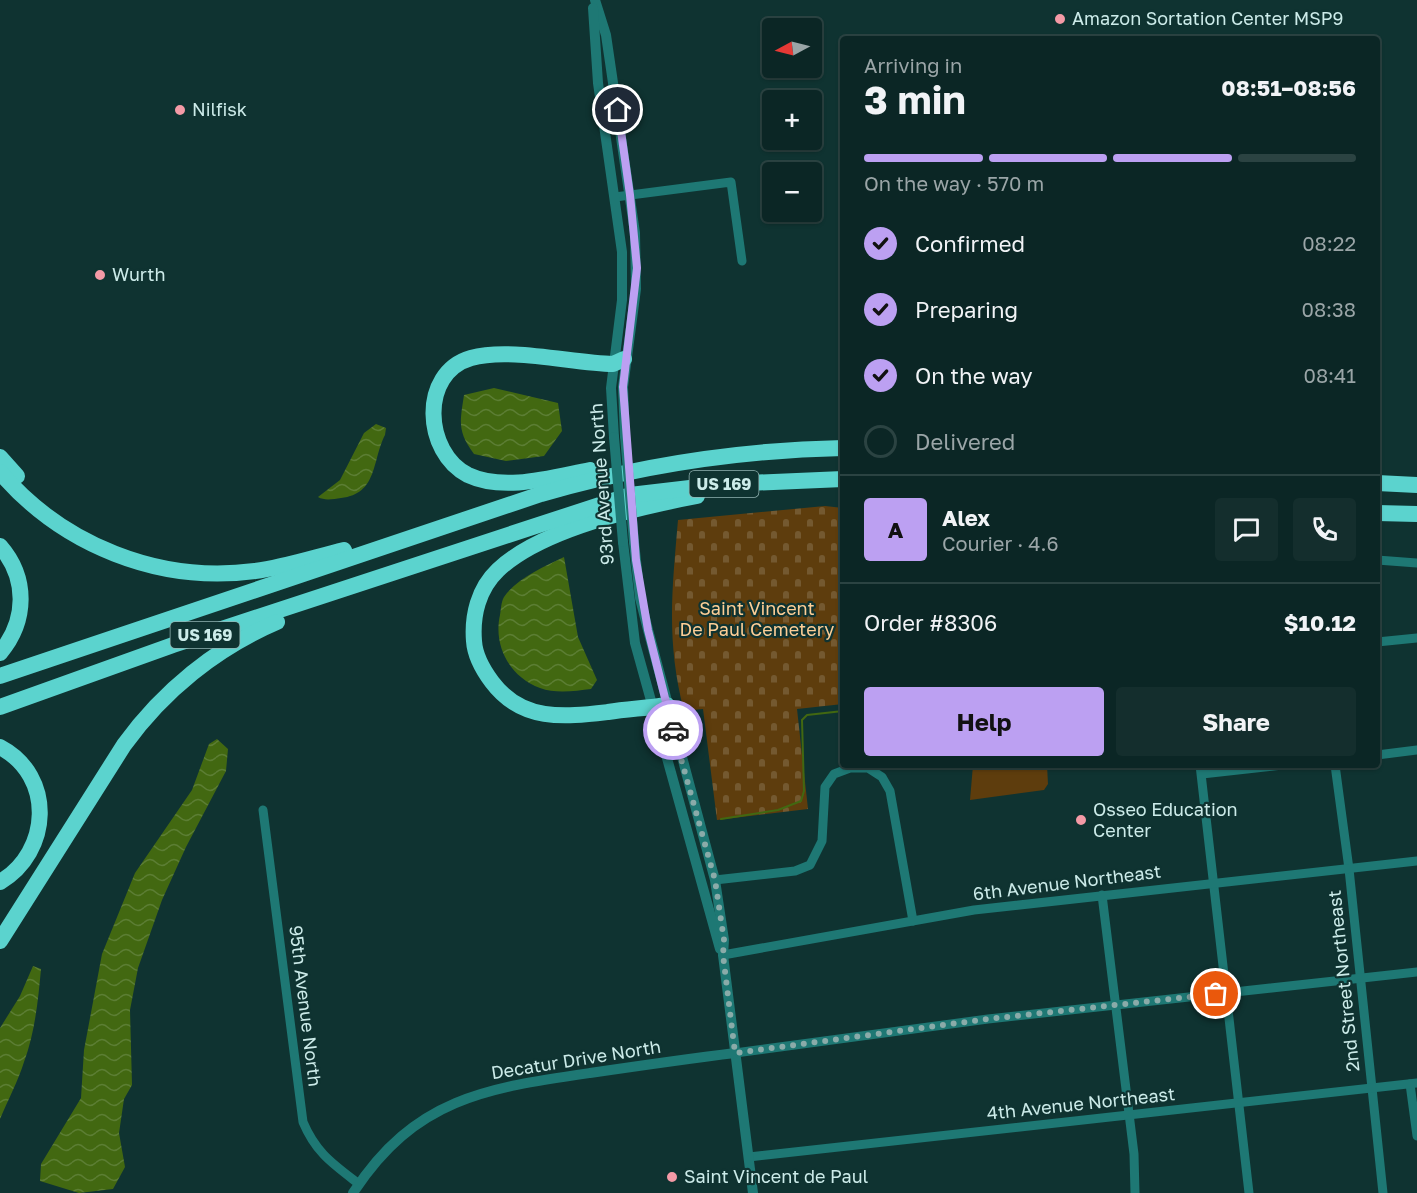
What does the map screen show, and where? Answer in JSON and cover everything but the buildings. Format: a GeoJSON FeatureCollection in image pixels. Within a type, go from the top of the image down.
{"type":"FeatureCollection","features":[{"type":"Feature","properties":{"kind":"highway"},"geometry":{"type":"LineString","coordinates":[[619,362],[484,355],[456,364],[436,392],[433,416],[436,436],[443,453],[454,466],[469,475],[491,481],[510,482],[614,466],[659,464]]}},
{"type":"Feature","properties":{"kind":"highway","name":"US 169"},"geometry":{"type":"LineString","coordinates":[[0,676],[456,522],[590,480],[659,464],[779,449],[840,448]]}},
{"type":"Feature","properties":{"kind":"highway"},"geometry":{"type":"LineString","coordinates":[[0,457],[69,531]]}},
{"type":"Feature","properties":{"kind":"highway"},"geometry":{"type":"LineString","coordinates":[[0,472],[33,506],[69,531],[103,550],[148,565],[189,572],[234,573],[281,566],[456,522]]}},
{"type":"Feature","properties":{"kind":"highway","name":"US 169"},"geometry":{"type":"LineString","coordinates":[[0,707],[173,645],[630,495],[664,489],[783,480],[840,479]]}},
{"type":"Feature","properties":{"kind":"highway"},"geometry":{"type":"LineString","coordinates":[[660,706],[550,717],[514,704],[496,689],[483,671],[475,648],[474,615],[486,585],[498,570],[549,537],[654,504],[783,480]]}},
{"type":"Feature","properties":{"kind":"highway"},"geometry":{"type":"LineString","coordinates":[[1380,483],[1417,485]]}},
{"type":"Feature","properties":{"kind":"highway"},"geometry":{"type":"LineString","coordinates":[[1380,513],[1417,514]]}},
{"type":"Feature","properties":{"kind":"highway"},"geometry":{"type":"LineString","coordinates":[[0,546],[17,573],[21,606],[16,629],[0,653]]}},
{"type":"Feature","properties":{"kind":"highway"},"geometry":{"type":"LineString","coordinates":[[0,941],[124,745],[147,716],[176,687],[217,656],[272,624],[412,568]]}},
{"type":"Feature","properties":{"kind":"highway"},"geometry":{"type":"LineString","coordinates":[[0,747],[16,758],[29,775],[37,792],[40,812],[39,831],[33,849],[20,867],[0,882]]}},
{"type":"Feature","properties":{"kind":"street","name":"93rd Avenue North"},"geometry":{"type":"LineString","coordinates":[[594,0],[606,35],[630,195],[637,268],[619,362]]}},
{"type":"Feature","properties":{"kind":"street","name":"93rd Avenue North"},"geometry":{"type":"LineString","coordinates":[[594,0],[598,83],[615,197],[622,273],[619,362],[620,436],[633,632],[660,706],[715,880],[724,940],[723,955]]}},
{"type":"Feature","properties":{"kind":"street"},"geometry":{"type":"LineString","coordinates":[[615,197],[731,182],[742,261]]}},
{"type":"Feature","properties":{"kind":"street"},"geometry":{"type":"LineString","coordinates":[[1380,560],[1417,563]]}},
{"type":"Feature","properties":{"kind":"street"},"geometry":{"type":"LineString","coordinates":[[1380,642],[1417,638]]}},
{"type":"Feature","properties":{"kind":"street","name":"93rd Avenue North"},"geometry":{"type":"LineString","coordinates":[[660,706],[723,955],[753,1193]]}},
{"type":"Feature","properties":{"kind":"street"},"geometry":{"type":"LineString","coordinates":[[1380,755],[1417,750]]}},
{"type":"Feature","properties":{"kind":"street"},"geometry":{"type":"LineString","coordinates":[[715,880],[795,871],[810,865],[822,841],[823,795],[829,780],[842,770],[868,768],[882,777],[890,791],[913,921]]}},
{"type":"Feature","properties":{"kind":"street"},"geometry":{"type":"LineString","coordinates":[[1233,768],[1201,770],[1216,883],[1250,1193]]}},
{"type":"Feature","properties":{"kind":"street","name":"2nd Street Northeast"},"geometry":{"type":"LineString","coordinates":[[1335,768],[1349,868],[1383,1193]]}},
{"type":"Feature","properties":{"kind":"street","name":"95th Avenue North"},"geometry":{"type":"LineString","coordinates":[[263,810],[303,1122],[312,1143],[356,1189]]}},
{"type":"Feature","properties":{"kind":"street","name":"6th Avenue Northeast"},"geometry":{"type":"LineString","coordinates":[[723,955],[974,910],[1417,861]]}},
{"type":"Feature","properties":{"kind":"street"},"geometry":{"type":"LineString","coordinates":[[1102,896],[1136,1167],[1135,1193]]}},
{"type":"Feature","properties":{"kind":"street"},"geometry":{"type":"LineString","coordinates":[[735,1053],[1116,1005],[1417,972]]}},
{"type":"Feature","properties":{"kind":"street","name":"Decatur Drive North"},"geometry":{"type":"LineString","coordinates":[[356,1189],[378,1160],[418,1123],[443,1107],[465,1097],[520,1083],[735,1053]]}},
{"type":"Feature","properties":{"kind":"street"},"geometry":{"type":"LineString","coordinates":[[1414,1084],[1417,1136]]}},
{"type":"Feature","properties":{"kind":"street","name":"4th Avenue Northeast"},"geometry":{"type":"LineString","coordinates":[[749,1157],[1414,1084]]}},
{"type":"Feature","properties":{"kind":"green space","name":"Saint Vincent De Paul Cemetery"},"geometry":{"type":"Polygon","coordinates":[[[825,506],[840,508],[840,704],[797,709],[808,809],[717,820],[703,709],[684,711],[678,686],[672,616],[678,520],[825,506]]]}},
{"type":"Feature","properties":{"kind":"green space"},"geometry":{"type":"Polygon","coordinates":[[[973,768],[1047,768],[1048,784],[1044,790],[970,800],[973,768]]]}},
{"type":"Feature","properties":{"kind":"water"},"geometry":{"type":"Polygon","coordinates":[[[494,388],[558,403],[562,431],[544,456],[506,461],[474,454],[462,432],[461,412],[464,395],[494,388]]]}},
{"type":"Feature","properties":{"kind":"water"},"geometry":{"type":"Polygon","coordinates":[[[376,424],[386,428],[368,483],[353,495],[329,499],[318,497],[340,480],[364,433],[376,424]]]}},
{"type":"Feature","properties":{"kind":"water"},"geometry":{"type":"Polygon","coordinates":[[[564,557],[578,637],[597,680],[591,689],[552,691],[529,683],[512,668],[506,659],[499,638],[498,627],[502,604],[509,590],[523,579],[564,557]]]}},
{"type":"Feature","properties":{"kind":"water"},"geometry":{"type":"Polygon","coordinates":[[[217,739],[228,749],[226,771],[186,847],[162,900],[138,968],[130,1010],[132,1085],[124,1099],[119,1133],[125,1167],[113,1189],[79,1193],[40,1181],[41,1164],[81,1098],[84,1050],[102,954],[135,873],[192,790],[209,744],[217,739]]]}},
{"type":"Feature","properties":{"kind":"water"},"geometry":{"type":"Polygon","coordinates":[[[33,966],[41,969],[33,1028],[22,1069],[0,1119],[0,1028],[20,996],[33,966]]]}},
{"type":"Feature","properties":{"kind":"waterway"},"geometry":{"type":"LineString","coordinates":[[721,819],[778,810],[801,801],[804,791],[802,720],[807,715],[840,711]]}},
{"type":"Feature","properties":{"kind":"way so far"},"geometry":{"type":"LineString","coordinates":[[673,730],[715,880],[724,940],[723,955],[735,1053],[988,1019],[1216,994]]}},
{"type":"Feature","properties":{"kind":"place","name":"Amazon Sortation Center MSP9"},"geometry":{"type":"Point","coordinates":[1060,19]}},
{"type":"Feature","properties":{"kind":"place","name":"Nilfisk"},"geometry":{"type":"Point","coordinates":[180,110]}},
{"type":"Feature","properties":{"kind":"place","name":"Wurth"},"geometry":{"type":"Point","coordinates":[100,275]}},
{"type":"Feature","properties":{"kind":"place","name":"Osseo Education Center"},"geometry":{"type":"Point","coordinates":[1081,820]}},
{"type":"Feature","properties":{"kind":"place","name":"Saint Vincent de Paul"},"geometry":{"type":"Point","coordinates":[672,1177]}},
{"type":"Feature","properties":{"kind":"route"},"geometry":{"type":"LineString","coordinates":[[618,110],[635,233],[637,268],[636,288],[624,359],[623,387],[636,560],[640,598],[673,730]]}}]}
